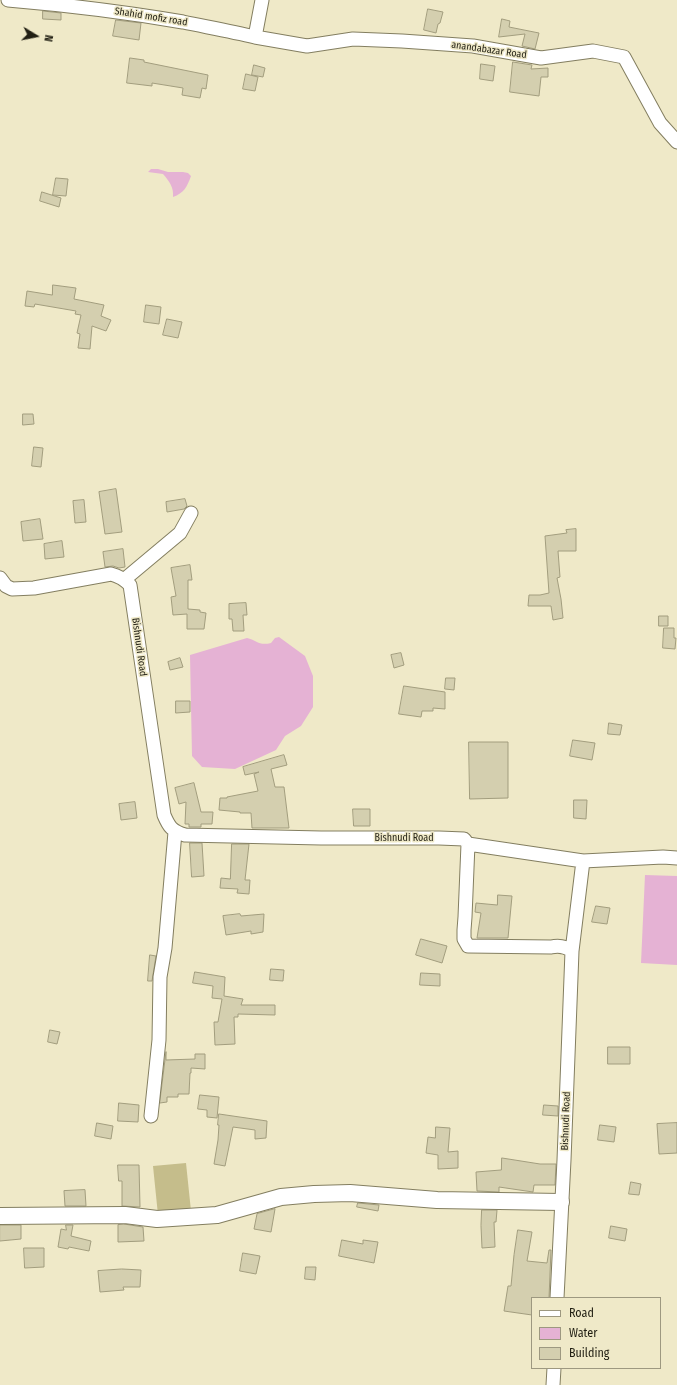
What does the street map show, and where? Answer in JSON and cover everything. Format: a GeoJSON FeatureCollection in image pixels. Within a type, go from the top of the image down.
{"type":"FeatureCollection","features":[{"type":"Feature","properties":{"kind":"street","name":"Shahid mofiz road"},"geometry":{"type":"LineString","coordinates":[[8,0],[69,5],[132,13],[228,30],[255,37]]}},
{"type":"Feature","properties":{"kind":"street"},"geometry":{"type":"LineString","coordinates":[[255,37],[262,0]]}},
{"type":"Feature","properties":{"kind":"street","name":"anandabazar Road"},"geometry":{"type":"LineString","coordinates":[[255,37],[307,46],[353,40],[402,41],[473,46],[541,58],[593,52],[624,57],[660,123],[677,142]]}},
{"type":"Feature","properties":{"kind":"street"},"geometry":{"type":"LineString","coordinates":[[0,578],[6,586],[12,589],[34,588],[111,574],[125,579],[180,533],[192,513]]}},
{"type":"Feature","properties":{"kind":"street","name":"Bishnudi Road"},"geometry":{"type":"LineString","coordinates":[[125,579],[130,585],[164,815],[175,832],[185,835],[321,838],[456,838],[464,839],[468,844],[583,861],[663,857],[677,858]]}},
{"type":"Feature","properties":{"kind":"street"},"geometry":{"type":"LineString","coordinates":[[152,1116],[159,1040],[160,976],[165,948],[175,832]]}},
{"type":"Feature","properties":{"kind":"street"},"geometry":{"type":"LineString","coordinates":[[468,844],[464,939],[468,946],[558,946],[566,947],[572,951]]}},
{"type":"Feature","properties":{"kind":"street","name":"Bishnudi Road"},"geometry":{"type":"LineString","coordinates":[[557,1297],[572,951],[583,861]]}},
{"type":"Feature","properties":{"kind":"street"},"geometry":{"type":"LineString","coordinates":[[0,1216],[125,1215],[157,1218],[217,1215],[281,1197],[350,1193],[437,1200],[561,1202]]}},
{"type":"Feature","properties":{"kind":"street"},"geometry":{"type":"LineString","coordinates":[[553,1385],[554,1369]]}},
{"type":"Feature","properties":{"kind":"shaded area"},"geometry":{"type":"Polygon","coordinates":[[[186,1163],[191,1211],[158,1215],[153,1166],[186,1163]]]}},
{"type":"Feature","properties":{"kind":"water"},"geometry":{"type":"Polygon","coordinates":[[[151,169],[158,169],[168,172],[183,172],[188,173],[191,176],[185,189],[180,194],[173,197],[171,184],[163,174],[148,172],[151,169]]]}},
{"type":"Feature","properties":{"kind":"water"},"geometry":{"type":"Polygon","coordinates":[[[279,637],[305,656],[313,676],[313,707],[301,726],[285,736],[276,750],[235,769],[202,767],[192,756],[190,655],[247,638],[267,644],[279,637]]]}},
{"type":"Feature","properties":{"kind":"water"},"geometry":{"type":"Polygon","coordinates":[[[645,875],[677,876],[677,965],[641,963],[645,875]]]}},
{"type":"Feature","properties":{"kind":"building"},"geometry":{"type":"Polygon","coordinates":[[[428,9],[443,12],[436,33],[424,30],[428,9]]]}},
{"type":"Feature","properties":{"kind":"building"},"geometry":{"type":"Polygon","coordinates":[[[43,11],[61,13],[61,20],[43,19],[43,11]]]}},
{"type":"Feature","properties":{"kind":"building"},"geometry":{"type":"Polygon","coordinates":[[[502,19],[510,21],[509,27],[539,33],[535,49],[522,46],[525,34],[499,37],[502,19]]]}},
{"type":"Feature","properties":{"kind":"building"},"geometry":{"type":"Polygon","coordinates":[[[116,20],[141,23],[139,40],[113,36],[116,20]]]}},
{"type":"Feature","properties":{"kind":"building"},"geometry":{"type":"Polygon","coordinates":[[[130,58],[208,75],[206,89],[202,88],[200,98],[182,95],[183,88],[152,83],[152,86],[127,83],[130,58]]]}},
{"type":"Feature","properties":{"kind":"building"},"geometry":{"type":"Polygon","coordinates":[[[513,62],[532,65],[531,69],[548,68],[548,77],[541,77],[539,96],[510,92],[513,62]]]}},
{"type":"Feature","properties":{"kind":"building"},"geometry":{"type":"Polygon","coordinates":[[[481,64],[495,66],[493,81],[480,79],[481,64]]]}},
{"type":"Feature","properties":{"kind":"building"},"geometry":{"type":"Polygon","coordinates":[[[254,65],[265,68],[263,77],[252,75],[254,65]]]}},
{"type":"Feature","properties":{"kind":"building"},"geometry":{"type":"Polygon","coordinates":[[[246,74],[258,77],[255,91],[243,89],[246,74]]]}},
{"type":"Feature","properties":{"kind":"building"},"geometry":{"type":"Polygon","coordinates":[[[56,178],[68,179],[66,196],[53,195],[56,178]]]}},
{"type":"Feature","properties":{"kind":"building"},"geometry":{"type":"Polygon","coordinates":[[[42,192],[61,198],[59,207],[40,201],[42,192]]]}},
{"type":"Feature","properties":{"kind":"building"},"geometry":{"type":"Polygon","coordinates":[[[53,285],[76,288],[74,299],[104,305],[101,316],[111,320],[106,331],[92,326],[90,349],[78,348],[80,334],[77,333],[81,315],[75,314],[76,311],[35,304],[34,307],[25,306],[27,291],[52,295],[53,285]]]}},
{"type":"Feature","properties":{"kind":"building"},"geometry":{"type":"Polygon","coordinates":[[[146,305],[161,307],[159,324],[144,322],[146,305]]]}},
{"type":"Feature","properties":{"kind":"building"},"geometry":{"type":"Polygon","coordinates":[[[167,319],[182,322],[178,338],[163,335],[167,319]]]}},
{"type":"Feature","properties":{"kind":"building"},"geometry":{"type":"Polygon","coordinates":[[[23,414],[33,414],[34,424],[23,425],[23,414]]]}},
{"type":"Feature","properties":{"kind":"building"},"geometry":{"type":"Polygon","coordinates":[[[34,447],[43,448],[41,467],[32,466],[34,447]]]}},
{"type":"Feature","properties":{"kind":"building"},"geometry":{"type":"Polygon","coordinates":[[[116,489],[122,532],[105,534],[99,492],[116,489]]]}},
{"type":"Feature","properties":{"kind":"building"},"geometry":{"type":"Polygon","coordinates":[[[185,499],[187,506],[184,509],[167,512],[166,502],[185,499]]]}},
{"type":"Feature","properties":{"kind":"building"},"geometry":{"type":"Polygon","coordinates":[[[84,500],[86,522],[75,523],[73,501],[84,500]]]}},
{"type":"Feature","properties":{"kind":"building"},"geometry":{"type":"Polygon","coordinates":[[[40,519],[43,539],[23,541],[21,522],[40,519]]]}},
{"type":"Feature","properties":{"kind":"building"},"geometry":{"type":"Polygon","coordinates":[[[576,529],[576,551],[558,551],[560,577],[557,578],[563,618],[553,620],[551,606],[528,606],[529,595],[549,593],[545,536],[567,533],[566,530],[576,529]]]}},
{"type":"Feature","properties":{"kind":"building"},"geometry":{"type":"Polygon","coordinates":[[[62,541],[64,557],[45,559],[44,544],[62,541]]]}},
{"type":"Feature","properties":{"kind":"building"},"geometry":{"type":"Polygon","coordinates":[[[123,549],[125,567],[105,567],[103,552],[123,549]]]}},
{"type":"Feature","properties":{"kind":"building"},"geometry":{"type":"Polygon","coordinates":[[[190,565],[192,580],[188,580],[188,609],[200,610],[200,612],[206,613],[204,629],[187,629],[187,614],[173,615],[171,597],[176,596],[171,568],[190,565]]]}},
{"type":"Feature","properties":{"kind":"building"},"geometry":{"type":"Polygon","coordinates":[[[246,603],[247,615],[243,615],[244,631],[233,631],[232,619],[229,619],[229,604],[246,603]]]}},
{"type":"Feature","properties":{"kind":"building"},"geometry":{"type":"Polygon","coordinates":[[[659,616],[668,616],[668,626],[659,626],[659,616]]]}},
{"type":"Feature","properties":{"kind":"building"},"geometry":{"type":"Polygon","coordinates":[[[664,628],[674,628],[674,638],[676,638],[675,649],[663,648],[664,628]]]}},
{"type":"Feature","properties":{"kind":"building"},"geometry":{"type":"Polygon","coordinates":[[[401,653],[404,665],[394,668],[391,655],[401,653]]]}},
{"type":"Feature","properties":{"kind":"building"},"geometry":{"type":"Polygon","coordinates":[[[180,658],[183,667],[170,670],[168,662],[180,658]]]}},
{"type":"Feature","properties":{"kind":"building"},"geometry":{"type":"Polygon","coordinates":[[[446,678],[455,678],[454,690],[445,689],[446,678]]]}},
{"type":"Feature","properties":{"kind":"building"},"geometry":{"type":"Polygon","coordinates":[[[404,686],[445,692],[445,709],[433,708],[433,711],[422,711],[421,717],[399,714],[404,686]]]}},
{"type":"Feature","properties":{"kind":"building"},"geometry":{"type":"Polygon","coordinates":[[[176,701],[190,701],[190,712],[176,713],[176,701]]]}},
{"type":"Feature","properties":{"kind":"building"},"geometry":{"type":"Polygon","coordinates":[[[609,723],[622,725],[620,735],[608,734],[609,723]]]}},
{"type":"Feature","properties":{"kind":"building"},"geometry":{"type":"Polygon","coordinates":[[[573,740],[595,743],[592,760],[570,756],[573,740]]]}},
{"type":"Feature","properties":{"kind":"building"},"geometry":{"type":"Polygon","coordinates":[[[469,742],[508,742],[508,798],[470,799],[469,742]]]}},
{"type":"Feature","properties":{"kind":"building"},"geometry":{"type":"Polygon","coordinates":[[[284,755],[287,765],[271,769],[275,787],[284,787],[289,828],[252,828],[251,813],[219,810],[220,798],[227,798],[258,791],[254,774],[259,772],[245,775],[243,767],[284,755]]]}},
{"type":"Feature","properties":{"kind":"building"},"geometry":{"type":"Polygon","coordinates":[[[194,783],[201,812],[213,812],[212,824],[201,824],[201,827],[189,827],[189,824],[185,824],[186,802],[179,804],[175,788],[194,783]]]}},
{"type":"Feature","properties":{"kind":"building"},"geometry":{"type":"Polygon","coordinates":[[[574,800],[587,800],[586,819],[574,818],[574,800]]]}},
{"type":"Feature","properties":{"kind":"building"},"geometry":{"type":"Polygon","coordinates":[[[135,802],[137,818],[121,820],[119,804],[135,802]]]}},
{"type":"Feature","properties":{"kind":"building"},"geometry":{"type":"Polygon","coordinates":[[[353,809],[370,809],[370,826],[354,826],[353,809]]]}},
{"type":"Feature","properties":{"kind":"building"},"geometry":{"type":"Polygon","coordinates":[[[190,843],[202,843],[204,876],[192,877],[190,843]]]}},
{"type":"Feature","properties":{"kind":"building"},"geometry":{"type":"Polygon","coordinates":[[[232,844],[249,844],[245,880],[250,880],[249,894],[237,893],[238,889],[220,888],[221,878],[230,879],[232,844]]]}},
{"type":"Feature","properties":{"kind":"building"},"geometry":{"type":"Polygon","coordinates":[[[498,895],[512,896],[508,938],[477,938],[481,913],[475,912],[476,903],[497,905],[498,895]]]}},
{"type":"Feature","properties":{"kind":"building"},"geometry":{"type":"Polygon","coordinates":[[[596,906],[610,908],[607,924],[592,922],[596,906]]]}},
{"type":"Feature","properties":{"kind":"building"},"geometry":{"type":"Polygon","coordinates":[[[240,914],[241,916],[264,914],[263,932],[251,934],[251,931],[226,935],[223,916],[240,914]]]}},
{"type":"Feature","properties":{"kind":"building"},"geometry":{"type":"Polygon","coordinates":[[[421,939],[447,946],[442,963],[416,955],[421,939]]]}},
{"type":"Feature","properties":{"kind":"building"},"geometry":{"type":"Polygon","coordinates":[[[150,955],[156,956],[152,981],[148,981],[150,955]]]}},
{"type":"Feature","properties":{"kind":"building"},"geometry":{"type":"Polygon","coordinates":[[[271,969],[284,970],[283,981],[270,980],[271,969]]]}},
{"type":"Feature","properties":{"kind":"building"},"geometry":{"type":"Polygon","coordinates":[[[195,972],[225,977],[224,996],[243,999],[241,1005],[275,1005],[275,1015],[238,1014],[238,1017],[234,1017],[235,1044],[215,1045],[214,1022],[218,1022],[222,999],[212,998],[213,986],[193,983],[195,972]]]}},
{"type":"Feature","properties":{"kind":"building"},"geometry":{"type":"Polygon","coordinates":[[[421,973],[440,974],[440,986],[420,985],[421,973]]]}},
{"type":"Feature","properties":{"kind":"building"},"geometry":{"type":"Polygon","coordinates":[[[50,1030],[60,1032],[57,1044],[48,1042],[50,1030]]]}},
{"type":"Feature","properties":{"kind":"building"},"geometry":{"type":"Polygon","coordinates":[[[608,1047],[630,1047],[630,1064],[608,1064],[608,1047]]]}},
{"type":"Feature","properties":{"kind":"building"},"geometry":{"type":"Polygon","coordinates":[[[166,1052],[166,1060],[195,1059],[195,1054],[205,1054],[205,1069],[191,1068],[189,1094],[178,1094],[178,1097],[167,1097],[167,1102],[160,1103],[166,1052]]]}},
{"type":"Feature","properties":{"kind":"building"},"geometry":{"type":"Polygon","coordinates":[[[200,1095],[219,1097],[217,1118],[207,1117],[207,1110],[198,1109],[200,1095]]]}},
{"type":"Feature","properties":{"kind":"building"},"geometry":{"type":"Polygon","coordinates":[[[119,1103],[139,1105],[138,1122],[118,1121],[119,1103]]]}},
{"type":"Feature","properties":{"kind":"building"},"geometry":{"type":"Polygon","coordinates":[[[544,1105],[558,1106],[558,1116],[543,1115],[544,1105]]]}},
{"type":"Feature","properties":{"kind":"building"},"geometry":{"type":"Polygon","coordinates":[[[219,1114],[267,1121],[266,1138],[255,1139],[255,1130],[233,1127],[225,1166],[214,1164],[218,1140],[219,1114]]]}},
{"type":"Feature","properties":{"kind":"building"},"geometry":{"type":"Polygon","coordinates":[[[97,1123],[113,1126],[111,1139],[95,1136],[97,1123]]]}},
{"type":"Feature","properties":{"kind":"building"},"geometry":{"type":"Polygon","coordinates":[[[677,1123],[677,1153],[659,1154],[657,1124],[677,1123]]]}},
{"type":"Feature","properties":{"kind":"building"},"geometry":{"type":"Polygon","coordinates":[[[600,1125],[616,1127],[614,1142],[598,1140],[600,1125]]]}},
{"type":"Feature","properties":{"kind":"building"},"geometry":{"type":"Polygon","coordinates":[[[436,1127],[450,1128],[448,1152],[458,1151],[458,1168],[438,1169],[438,1155],[426,1153],[428,1137],[435,1138],[436,1127]]]}},
{"type":"Feature","properties":{"kind":"building"},"geometry":{"type":"Polygon","coordinates":[[[502,1158],[540,1164],[556,1164],[555,1185],[534,1185],[533,1192],[499,1187],[499,1192],[477,1191],[476,1172],[501,1170],[502,1158]]]}},
{"type":"Feature","properties":{"kind":"building"},"geometry":{"type":"Polygon","coordinates":[[[118,1165],[139,1165],[140,1207],[122,1206],[122,1181],[119,1181],[118,1165]]]}},
{"type":"Feature","properties":{"kind":"building"},"geometry":{"type":"Polygon","coordinates":[[[631,1182],[641,1184],[639,1195],[629,1194],[631,1182]]]}},
{"type":"Feature","properties":{"kind":"building"},"geometry":{"type":"Polygon","coordinates":[[[85,1190],[86,1206],[65,1206],[64,1191],[85,1190]]]}},
{"type":"Feature","properties":{"kind":"building"},"geometry":{"type":"Polygon","coordinates":[[[358,1203],[379,1205],[378,1211],[357,1207],[358,1203]]]}},
{"type":"Feature","properties":{"kind":"building"},"geometry":{"type":"Polygon","coordinates":[[[275,1209],[271,1232],[254,1229],[257,1214],[275,1209]]]}},
{"type":"Feature","properties":{"kind":"building"},"geometry":{"type":"Polygon","coordinates":[[[482,1210],[497,1210],[496,1222],[494,1222],[495,1247],[482,1248],[482,1210]]]}},
{"type":"Feature","properties":{"kind":"building"},"geometry":{"type":"Polygon","coordinates":[[[124,1224],[143,1227],[144,1241],[118,1242],[118,1225],[124,1224]]]}},
{"type":"Feature","properties":{"kind":"building"},"geometry":{"type":"Polygon","coordinates":[[[0,1225],[21,1225],[21,1239],[0,1241],[0,1225]]]}},
{"type":"Feature","properties":{"kind":"building"},"geometry":{"type":"Polygon","coordinates":[[[66,1225],[73,1225],[71,1236],[91,1241],[89,1251],[69,1247],[68,1249],[58,1247],[61,1229],[66,1230],[66,1225]]]}},
{"type":"Feature","properties":{"kind":"building"},"geometry":{"type":"Polygon","coordinates":[[[611,1226],[627,1229],[625,1241],[609,1238],[611,1226]]]}},
{"type":"Feature","properties":{"kind":"building"},"geometry":{"type":"Polygon","coordinates":[[[518,1230],[532,1232],[527,1261],[547,1263],[549,1250],[551,1250],[549,1297],[531,1297],[531,1315],[504,1311],[508,1286],[511,1286],[518,1230]]]}},
{"type":"Feature","properties":{"kind":"building"},"geometry":{"type":"Polygon","coordinates":[[[342,1240],[363,1244],[363,1240],[378,1242],[374,1263],[339,1256],[342,1240]]]}},
{"type":"Feature","properties":{"kind":"building"},"geometry":{"type":"Polygon","coordinates":[[[24,1248],[44,1248],[44,1267],[25,1268],[24,1248]]]}},
{"type":"Feature","properties":{"kind":"building"},"geometry":{"type":"Polygon","coordinates":[[[243,1253],[260,1256],[256,1274],[240,1271],[243,1253]]]}},
{"type":"Feature","properties":{"kind":"building"},"geometry":{"type":"Polygon","coordinates":[[[306,1267],[316,1267],[315,1280],[305,1279],[306,1267]]]}},
{"type":"Feature","properties":{"kind":"building"},"geometry":{"type":"Polygon","coordinates":[[[122,1269],[141,1270],[140,1287],[123,1287],[124,1290],[100,1292],[98,1271],[122,1269]]]}}]}
